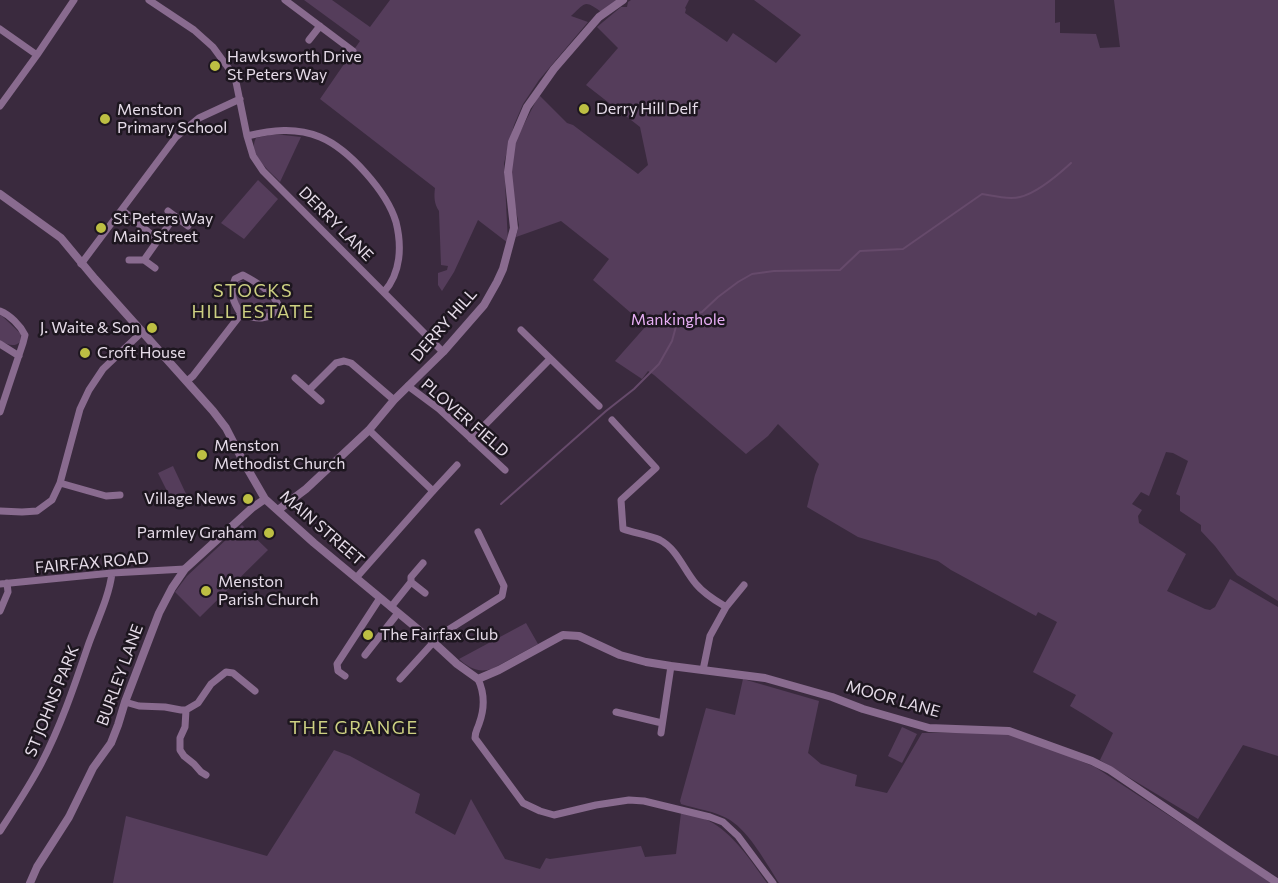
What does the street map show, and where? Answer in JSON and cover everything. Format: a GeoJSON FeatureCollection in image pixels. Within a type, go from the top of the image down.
{"type":"FeatureCollection","features":[{"type":"Feature","properties":{"kind":"street"},"geometry":{"type":"LineString","coordinates":[[0,106],[74,0]]}},
{"type":"Feature","properties":{"kind":"street","name":"DERRY LANE"},"geometry":{"type":"LineString","coordinates":[[149,0],[194,30],[213,47],[235,77],[247,136],[253,156],[263,171],[443,352]]}},
{"type":"Feature","properties":{"kind":"street"},"geometry":{"type":"LineString","coordinates":[[285,0],[353,51]]}},
{"type":"Feature","properties":{"kind":"street","name":"DERRY HILL"},"geometry":{"type":"LineString","coordinates":[[278,510],[306,489],[369,430],[394,400],[443,352],[484,305],[503,268],[514,228],[508,172],[512,142],[526,107],[554,69],[599,17],[623,0]]}},
{"type":"Feature","properties":{"kind":"street"},"geometry":{"type":"LineString","coordinates":[[309,40],[320,26]]}},
{"type":"Feature","properties":{"kind":"street"},"geometry":{"type":"LineString","coordinates":[[0,29],[37,55]]}},
{"type":"Feature","properties":{"kind":"street"},"geometry":{"type":"LineString","coordinates":[[81,264],[176,137],[199,118],[240,99]]}},
{"type":"Feature","properties":{"kind":"street"},"geometry":{"type":"LineString","coordinates":[[247,136],[276,130],[307,133],[320,137],[346,154],[371,180],[396,221],[399,244],[398,265],[394,278],[392,284],[384,292]]}},
{"type":"Feature","properties":{"kind":"street","name":"MAIN STREET"},"geometry":{"type":"LineString","coordinates":[[0,194],[61,238],[81,264],[187,381],[226,428],[265,499],[432,643],[478,679]]}},
{"type":"Feature","properties":{"kind":"street"},"geometry":{"type":"LineString","coordinates":[[122,210],[158,240]]}},
{"type":"Feature","properties":{"kind":"street"},"geometry":{"type":"LineString","coordinates":[[168,211],[188,226]]}},
{"type":"Feature","properties":{"kind":"street"},"geometry":{"type":"LineString","coordinates":[[144,260],[175,216]]}},
{"type":"Feature","properties":{"kind":"street"},"geometry":{"type":"LineString","coordinates":[[129,260],[144,260],[155,268]]}},
{"type":"Feature","properties":{"kind":"street"},"geometry":{"type":"LineString","coordinates":[[243,275],[255,281],[269,293],[279,307],[269,318],[254,319],[241,314],[234,305],[231,287],[234,279],[243,275]]}},
{"type":"Feature","properties":{"kind":"street"},"geometry":{"type":"LineString","coordinates":[[0,311],[8,316],[25,335],[0,412]]}},
{"type":"Feature","properties":{"kind":"street"},"geometry":{"type":"LineString","coordinates":[[187,381],[241,314]]}},
{"type":"Feature","properties":{"kind":"street"},"geometry":{"type":"LineString","coordinates":[[521,330],[598,406]]}},
{"type":"Feature","properties":{"kind":"street"},"geometry":{"type":"LineString","coordinates":[[0,511],[37,511],[52,500],[60,483],[80,409],[93,382],[103,369],[142,332]]}},
{"type":"Feature","properties":{"kind":"street"},"geometry":{"type":"LineString","coordinates":[[0,344],[19,356]]}},
{"type":"Feature","properties":{"kind":"street"},"geometry":{"type":"LineString","coordinates":[[471,439],[550,359]]}},
{"type":"Feature","properties":{"kind":"street"},"geometry":{"type":"LineString","coordinates":[[309,390],[336,363],[344,360],[351,363],[394,400]]}},
{"type":"Feature","properties":{"kind":"street"},"geometry":{"type":"LineString","coordinates":[[295,378],[321,401]]}},
{"type":"Feature","properties":{"kind":"street","name":"PLOVER FIELD"},"geometry":{"type":"LineString","coordinates":[[408,386],[440,410],[505,470]]}},
{"type":"Feature","properties":{"kind":"street"},"geometry":{"type":"LineString","coordinates":[[612,420],[656,468],[621,500],[623,529],[659,539],[671,549],[696,585],[726,607]]}},
{"type":"Feature","properties":{"kind":"street"},"geometry":{"type":"LineString","coordinates":[[369,430],[433,490]]}},
{"type":"Feature","properties":{"kind":"street"},"geometry":{"type":"LineString","coordinates":[[356,578],[457,465]]}},
{"type":"Feature","properties":{"kind":"street"},"geometry":{"type":"LineString","coordinates":[[60,483],[106,496],[120,495]]}},
{"type":"Feature","properties":{"kind":"street","name":"BURLEY LANE"},"geometry":{"type":"LineString","coordinates":[[30,883],[37,867],[69,817],[93,768],[111,743],[124,702],[159,613],[172,588],[185,570],[252,508],[265,499]]}},
{"type":"Feature","properties":{"kind":"street"},"geometry":{"type":"LineString","coordinates":[[400,680],[440,635],[502,596],[504,586],[478,532]]}},
{"type":"Feature","properties":{"kind":"street"},"geometry":{"type":"LineString","coordinates":[[365,655],[411,582],[411,577],[423,563]]}},
{"type":"Feature","properties":{"kind":"street","name":"FAIRFAX ROAD"},"geometry":{"type":"LineString","coordinates":[[3,584],[112,573],[185,570]]}},
{"type":"Feature","properties":{"kind":"street","name":"ST JOHNS PARK"},"geometry":{"type":"LineString","coordinates":[[0,831],[28,788],[58,726],[111,583],[112,573]]}},
{"type":"Feature","properties":{"kind":"street"},"geometry":{"type":"LineString","coordinates":[[411,582],[425,593]]}},
{"type":"Feature","properties":{"kind":"street"},"geometry":{"type":"LineString","coordinates":[[0,611],[8,592],[3,584]]}},
{"type":"Feature","properties":{"kind":"street"},"geometry":{"type":"LineString","coordinates":[[703,670],[710,636],[726,607],[744,585]]}},
{"type":"Feature","properties":{"kind":"street"},"geometry":{"type":"LineString","coordinates":[[345,676],[338,671],[337,664],[380,598]]}},
{"type":"Feature","properties":{"kind":"street","name":"MOOR LANE"},"geometry":{"type":"LineString","coordinates":[[478,679],[563,635],[579,636],[620,655],[646,662],[765,678],[929,728],[1009,731],[1092,761],[1110,770],[1278,883]]}},
{"type":"Feature","properties":{"kind":"street"},"geometry":{"type":"LineString","coordinates":[[661,732],[671,666]]}},
{"type":"Feature","properties":{"kind":"street"},"geometry":{"type":"LineString","coordinates":[[124,702],[139,706],[186,710],[198,703],[212,684],[226,672],[233,674],[255,691]]}},
{"type":"Feature","properties":{"kind":"street"},"geometry":{"type":"LineString","coordinates":[[478,679],[483,689],[484,703],[475,738],[523,803],[554,815],[596,805],[629,800],[644,801],[710,817],[723,822],[738,836],[772,883]]}},
{"type":"Feature","properties":{"kind":"street"},"geometry":{"type":"LineString","coordinates":[[186,710],[180,750],[206,775]]}},
{"type":"Feature","properties":{"kind":"street"},"geometry":{"type":"LineString","coordinates":[[616,712],[662,723]]}},
{"type":"Feature","properties":{"kind":"green space"},"geometry":{"type":"Polygon","coordinates":[[[304,0],[332,0],[370,27],[390,0],[619,0],[603,13],[586,4],[571,16],[588,22],[539,80],[523,104],[514,125],[504,163],[508,243],[478,220],[454,272],[442,291],[438,285],[438,273],[447,270],[448,266],[441,265],[439,211],[436,206],[435,188],[320,99],[360,41],[304,0]]]}},
{"type":"Feature","properties":{"kind":"green space","name":"Mankinghole"},"geometry":{"type":"Polygon","coordinates":[[[631,0],[689,0],[685,13],[727,42],[733,33],[776,63],[801,35],[754,0],[1055,0],[1055,23],[1060,22],[1060,33],[1096,34],[1100,48],[1120,47],[1114,0],[1278,0],[1278,601],[1237,575],[1201,531],[1201,525],[1180,511],[1180,496],[1176,494],[1188,461],[1166,452],[1149,496],[1141,492],[1132,504],[1142,510],[1138,516],[1139,523],[1186,554],[1167,591],[1210,610],[1215,607],[1230,579],[1278,607],[1278,756],[1243,745],[1198,819],[1100,760],[1113,733],[1070,706],[1076,695],[1033,672],[1057,622],[1038,612],[1036,616],[938,561],[858,537],[807,507],[819,464],[778,424],[768,436],[746,454],[654,375],[648,371],[642,379],[615,361],[646,326],[593,280],[609,259],[561,221],[516,237],[519,225],[508,172],[516,140],[539,95],[567,123],[573,125],[638,174],[648,165],[640,127],[586,85],[618,48],[597,27],[621,7],[627,7],[631,0]]]}},
{"type":"Feature","properties":{"kind":"green space"},"geometry":{"type":"Polygon","coordinates":[[[270,135],[301,137],[280,182],[261,162],[255,150],[256,138],[270,135]]]}},
{"type":"Feature","properties":{"kind":"green space"},"geometry":{"type":"Polygon","coordinates":[[[258,180],[278,199],[244,239],[221,223],[258,180]]]}},
{"type":"Feature","properties":{"kind":"green space"},"geometry":{"type":"Polygon","coordinates":[[[239,281],[244,281],[271,301],[272,310],[257,316],[242,310],[235,296],[235,285],[239,281]]]}},
{"type":"Feature","properties":{"kind":"green space"},"geometry":{"type":"Polygon","coordinates":[[[0,315],[21,334],[20,342],[17,344],[10,345],[0,341],[0,315]]]}},
{"type":"Feature","properties":{"kind":"green space"},"geometry":{"type":"Polygon","coordinates":[[[173,466],[187,496],[173,503],[158,473],[173,466]]]}},
{"type":"Feature","properties":{"kind":"green space"},"geometry":{"type":"Polygon","coordinates":[[[242,525],[268,550],[200,617],[175,592],[187,576],[242,525]]]}},
{"type":"Feature","properties":{"kind":"green space"},"geometry":{"type":"Polygon","coordinates":[[[526,623],[538,644],[492,669],[474,669],[459,659],[526,623]]]}},
{"type":"Feature","properties":{"kind":"green space"},"geometry":{"type":"Polygon","coordinates":[[[743,679],[819,701],[808,753],[821,764],[857,775],[855,786],[887,793],[922,733],[1013,733],[1095,767],[1272,883],[779,883],[757,849],[730,820],[712,812],[681,804],[680,801],[706,708],[735,715],[743,679]]]}},
{"type":"Feature","properties":{"kind":"green space"},"geometry":{"type":"Polygon","coordinates":[[[902,727],[917,734],[902,763],[888,756],[902,727]]]}},
{"type":"Feature","properties":{"kind":"green space"},"geometry":{"type":"Polygon","coordinates":[[[334,750],[350,756],[420,794],[415,813],[455,835],[471,799],[505,859],[540,869],[546,858],[641,846],[645,857],[676,854],[681,813],[706,819],[726,832],[767,883],[113,883],[126,816],[267,856],[334,750]]]}},
{"type":"Feature","properties":{"kind":"waterway"},"geometry":{"type":"LineString","coordinates":[[501,504],[634,389],[659,364],[672,341],[678,319],[702,312],[738,282],[752,274],[774,271],[840,270],[860,251],[903,249],[982,194],[1011,198],[1027,195],[1047,183],[1071,163]]}},
{"type":"Feature","properties":{"kind":"place","name":"Hawksworth Drive St Peters Way"},"geometry":{"type":"Point","coordinates":[215,66]}},
{"type":"Feature","properties":{"kind":"place","name":"Derry Hill Delf"},"geometry":{"type":"Point","coordinates":[584,109]}},
{"type":"Feature","properties":{"kind":"place","name":"Menston Primary School"},"geometry":{"type":"Point","coordinates":[105,119]}},
{"type":"Feature","properties":{"kind":"place","name":"St Peters Way Main Street"},"geometry":{"type":"Point","coordinates":[101,228]}},
{"type":"Feature","properties":{"kind":"place","name":"J. Waite & Son"},"geometry":{"type":"Point","coordinates":[152,328]}},
{"type":"Feature","properties":{"kind":"place","name":"Croft House"},"geometry":{"type":"Point","coordinates":[85,353]}},
{"type":"Feature","properties":{"kind":"place","name":"Menston Methodist Church"},"geometry":{"type":"Point","coordinates":[202,455]}},
{"type":"Feature","properties":{"kind":"place","name":"Village News"},"geometry":{"type":"Point","coordinates":[248,499]}},
{"type":"Feature","properties":{"kind":"place","name":"Parmley Graham"},"geometry":{"type":"Point","coordinates":[269,533]}},
{"type":"Feature","properties":{"kind":"place","name":"Menston Parish Church"},"geometry":{"type":"Point","coordinates":[206,591]}},
{"type":"Feature","properties":{"kind":"place","name":"The Fairfax Club"},"geometry":{"type":"Point","coordinates":[368,635]}},
{"type":"Feature","properties":{"kind":"district","name":"STOCKS HILL ESTATE"},"geometry":{"type":"Point","coordinates":[253,301]}},
{"type":"Feature","properties":{"kind":"district","name":"THE GRANGE"},"geometry":{"type":"Point","coordinates":[354,728]}}]}
